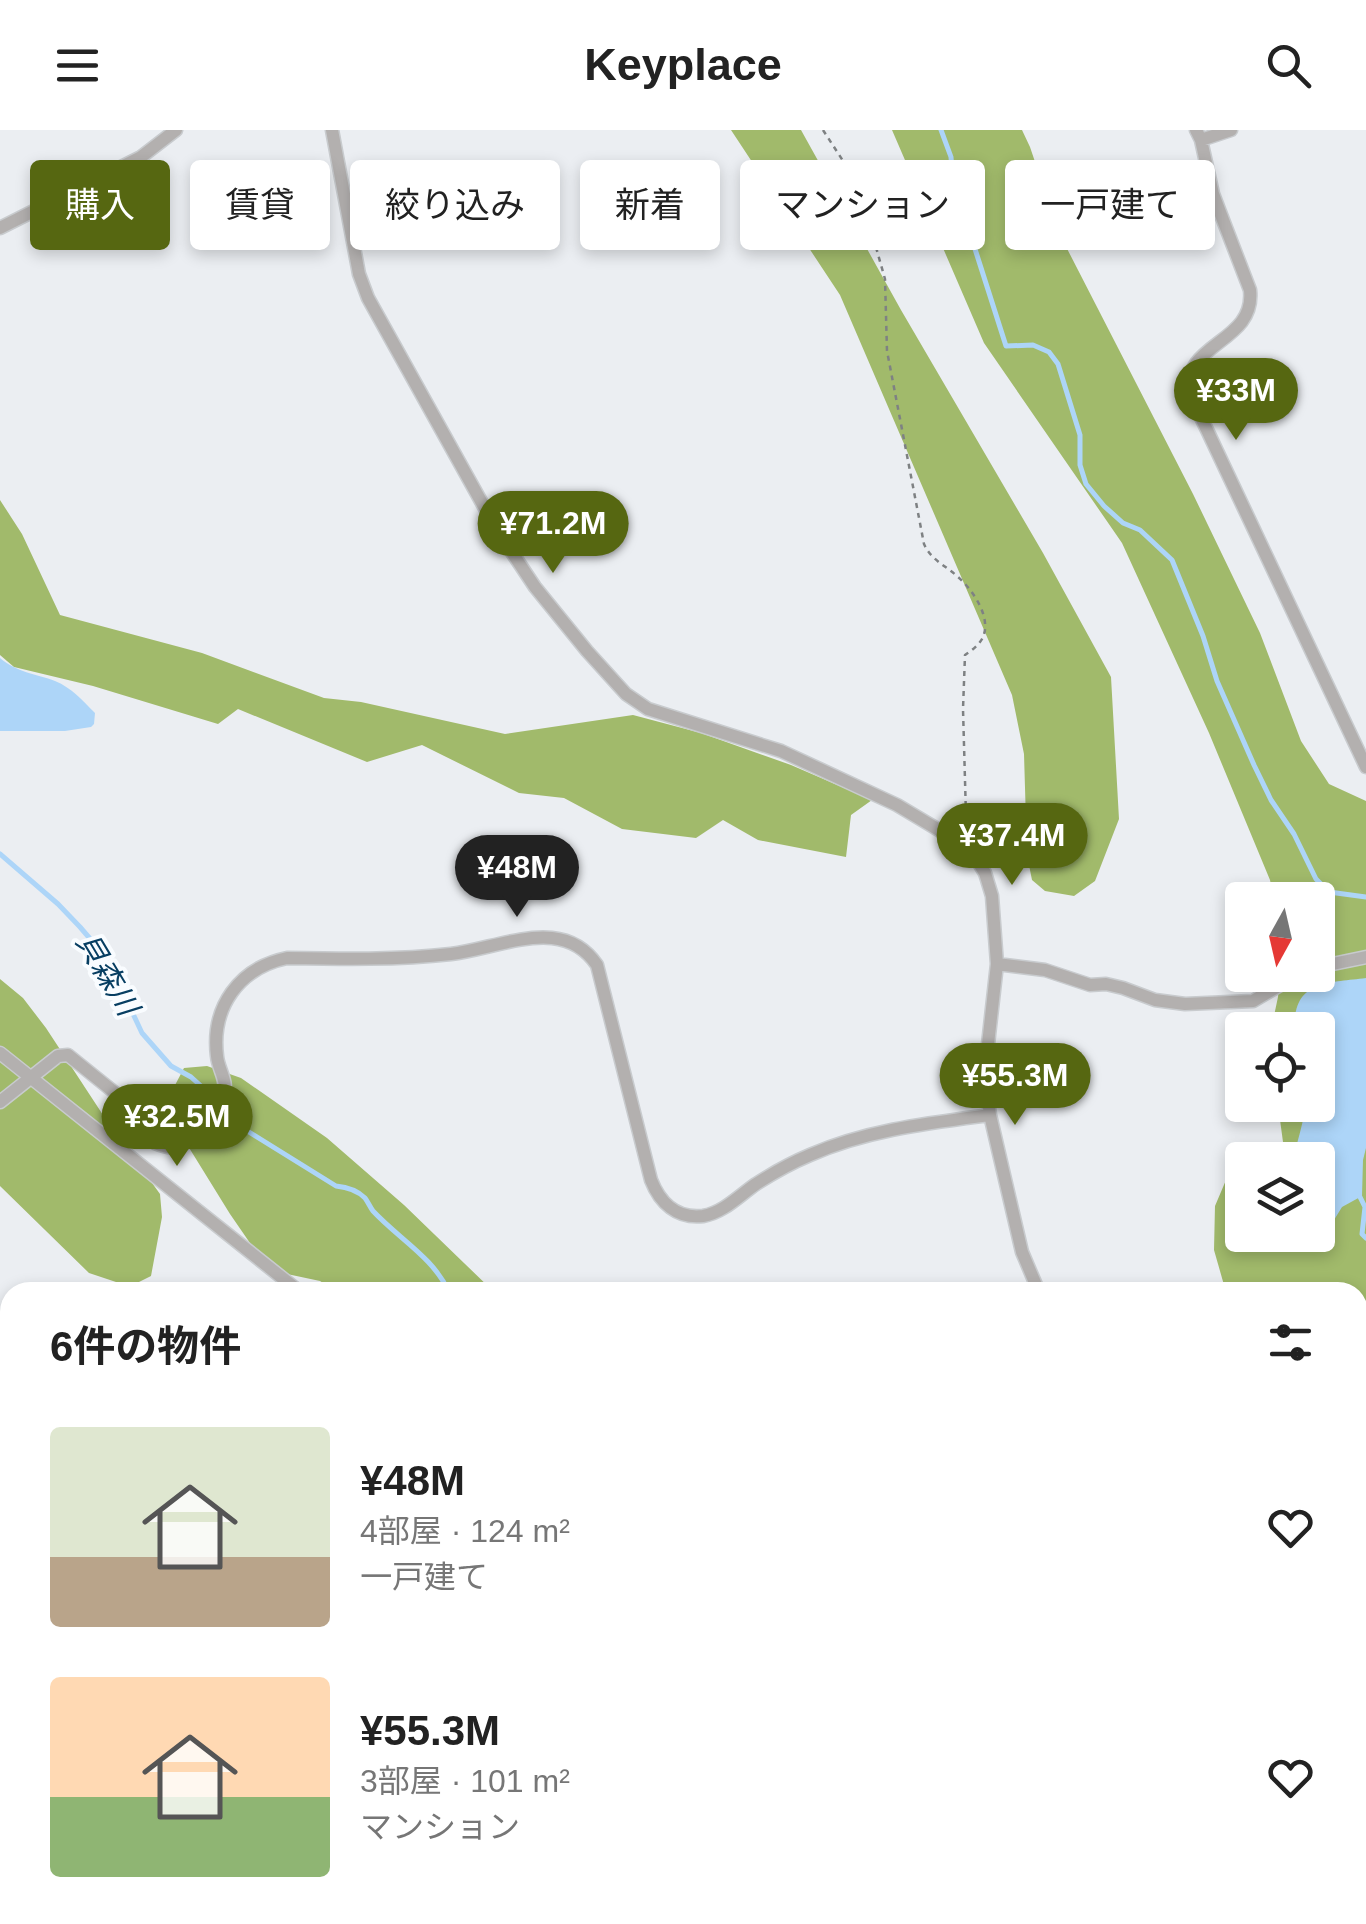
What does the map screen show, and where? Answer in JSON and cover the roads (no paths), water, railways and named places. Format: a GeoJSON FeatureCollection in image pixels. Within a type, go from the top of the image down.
{"type":"FeatureCollection","features":[{"type":"Feature","properties":{"kind":"street"},"geometry":{"type":"LineString","coordinates":[[0,228],[142,157],[176,130]]}},
{"type":"Feature","properties":{"kind":"street"},"geometry":{"type":"LineString","coordinates":[[332,130],[359,274],[368,298],[497,530],[535,588],[586,652],[626,694],[648,708],[781,752],[897,804],[959,842],[974,855],[985,873],[992,896],[998,964],[986,1084],[1022,1252],[1035,1282]]}},
{"type":"Feature","properties":{"kind":"street"},"geometry":{"type":"LineString","coordinates":[[1231,130],[1198,135],[1213,194],[1250,290],[1251,302],[1244,320],[1194,364],[1187,381],[1366,767]]}},
{"type":"Feature","properties":{"kind":"street"},"geometry":{"type":"LineString","coordinates":[[0,1102],[58,1056],[66,1054],[119,1096],[155,1143],[178,1147],[223,1100],[225,1081],[216,1050],[220,1019],[236,987],[252,971],[287,958],[422,957],[543,938],[562,939],[578,946],[597,965],[651,1180],[663,1203],[678,1212],[710,1214],[784,1167],[845,1141],[912,1125],[990,1115]]}},
{"type":"Feature","properties":{"kind":"street"},"geometry":{"type":"LineString","coordinates":[[1335,963],[1366,957]]}},
{"type":"Feature","properties":{"kind":"street"},"geometry":{"type":"LineString","coordinates":[[998,964],[1045,970],[1090,985],[1106,984],[1155,1000],[1185,1004],[1252,1001],[1268,992]]}},
{"type":"Feature","properties":{"kind":"street"},"geometry":{"type":"LineString","coordinates":[[0,1053],[287,1282]]}},
{"type":"Feature","properties":{"kind":"water"},"geometry":{"type":"Polygon","coordinates":[[[0,658],[20,670],[67,687],[95,713],[94,724],[65,731],[0,731],[0,658]]]}},
{"type":"Feature","properties":{"kind":"water"},"geometry":{"type":"Polygon","coordinates":[[[1366,978],[1366,1148],[1362,1196],[1342,1207],[1335,1218],[1335,1142],[1297,1142],[1302,1122],[1335,1122],[1335,1012],[1296,1012],[1306,993],[1335,992],[1338,981],[1366,978]]]}},
{"type":"Feature","properties":{"kind":"waterway"},"geometry":{"type":"LineString","coordinates":[[941,130],[1006,346],[1033,345],[1049,352],[1058,364],[1080,435],[1080,465],[1086,484],[1123,523],[1140,530],[1172,560],[1217,681],[1254,765],[1316,879],[1329,892],[1366,897]]}},
{"type":"Feature","properties":{"kind":"waterway","name":"貝森川"},"geometry":{"type":"LineString","coordinates":[[0,854],[80,927],[92,941],[113,986],[127,1001],[142,1033],[171,1066],[212,1096]]}},
{"type":"Feature","properties":{"kind":"waterway","name":"貝森川"},"geometry":{"type":"LineString","coordinates":[[224,1113],[336,1186],[362,1195],[443,1282]]}},
{"type":"Feature","properties":{"kind":"waterway"},"geometry":{"type":"LineString","coordinates":[[1359,1195],[1365,1207],[1362,1234],[1366,1238]]}}]}
